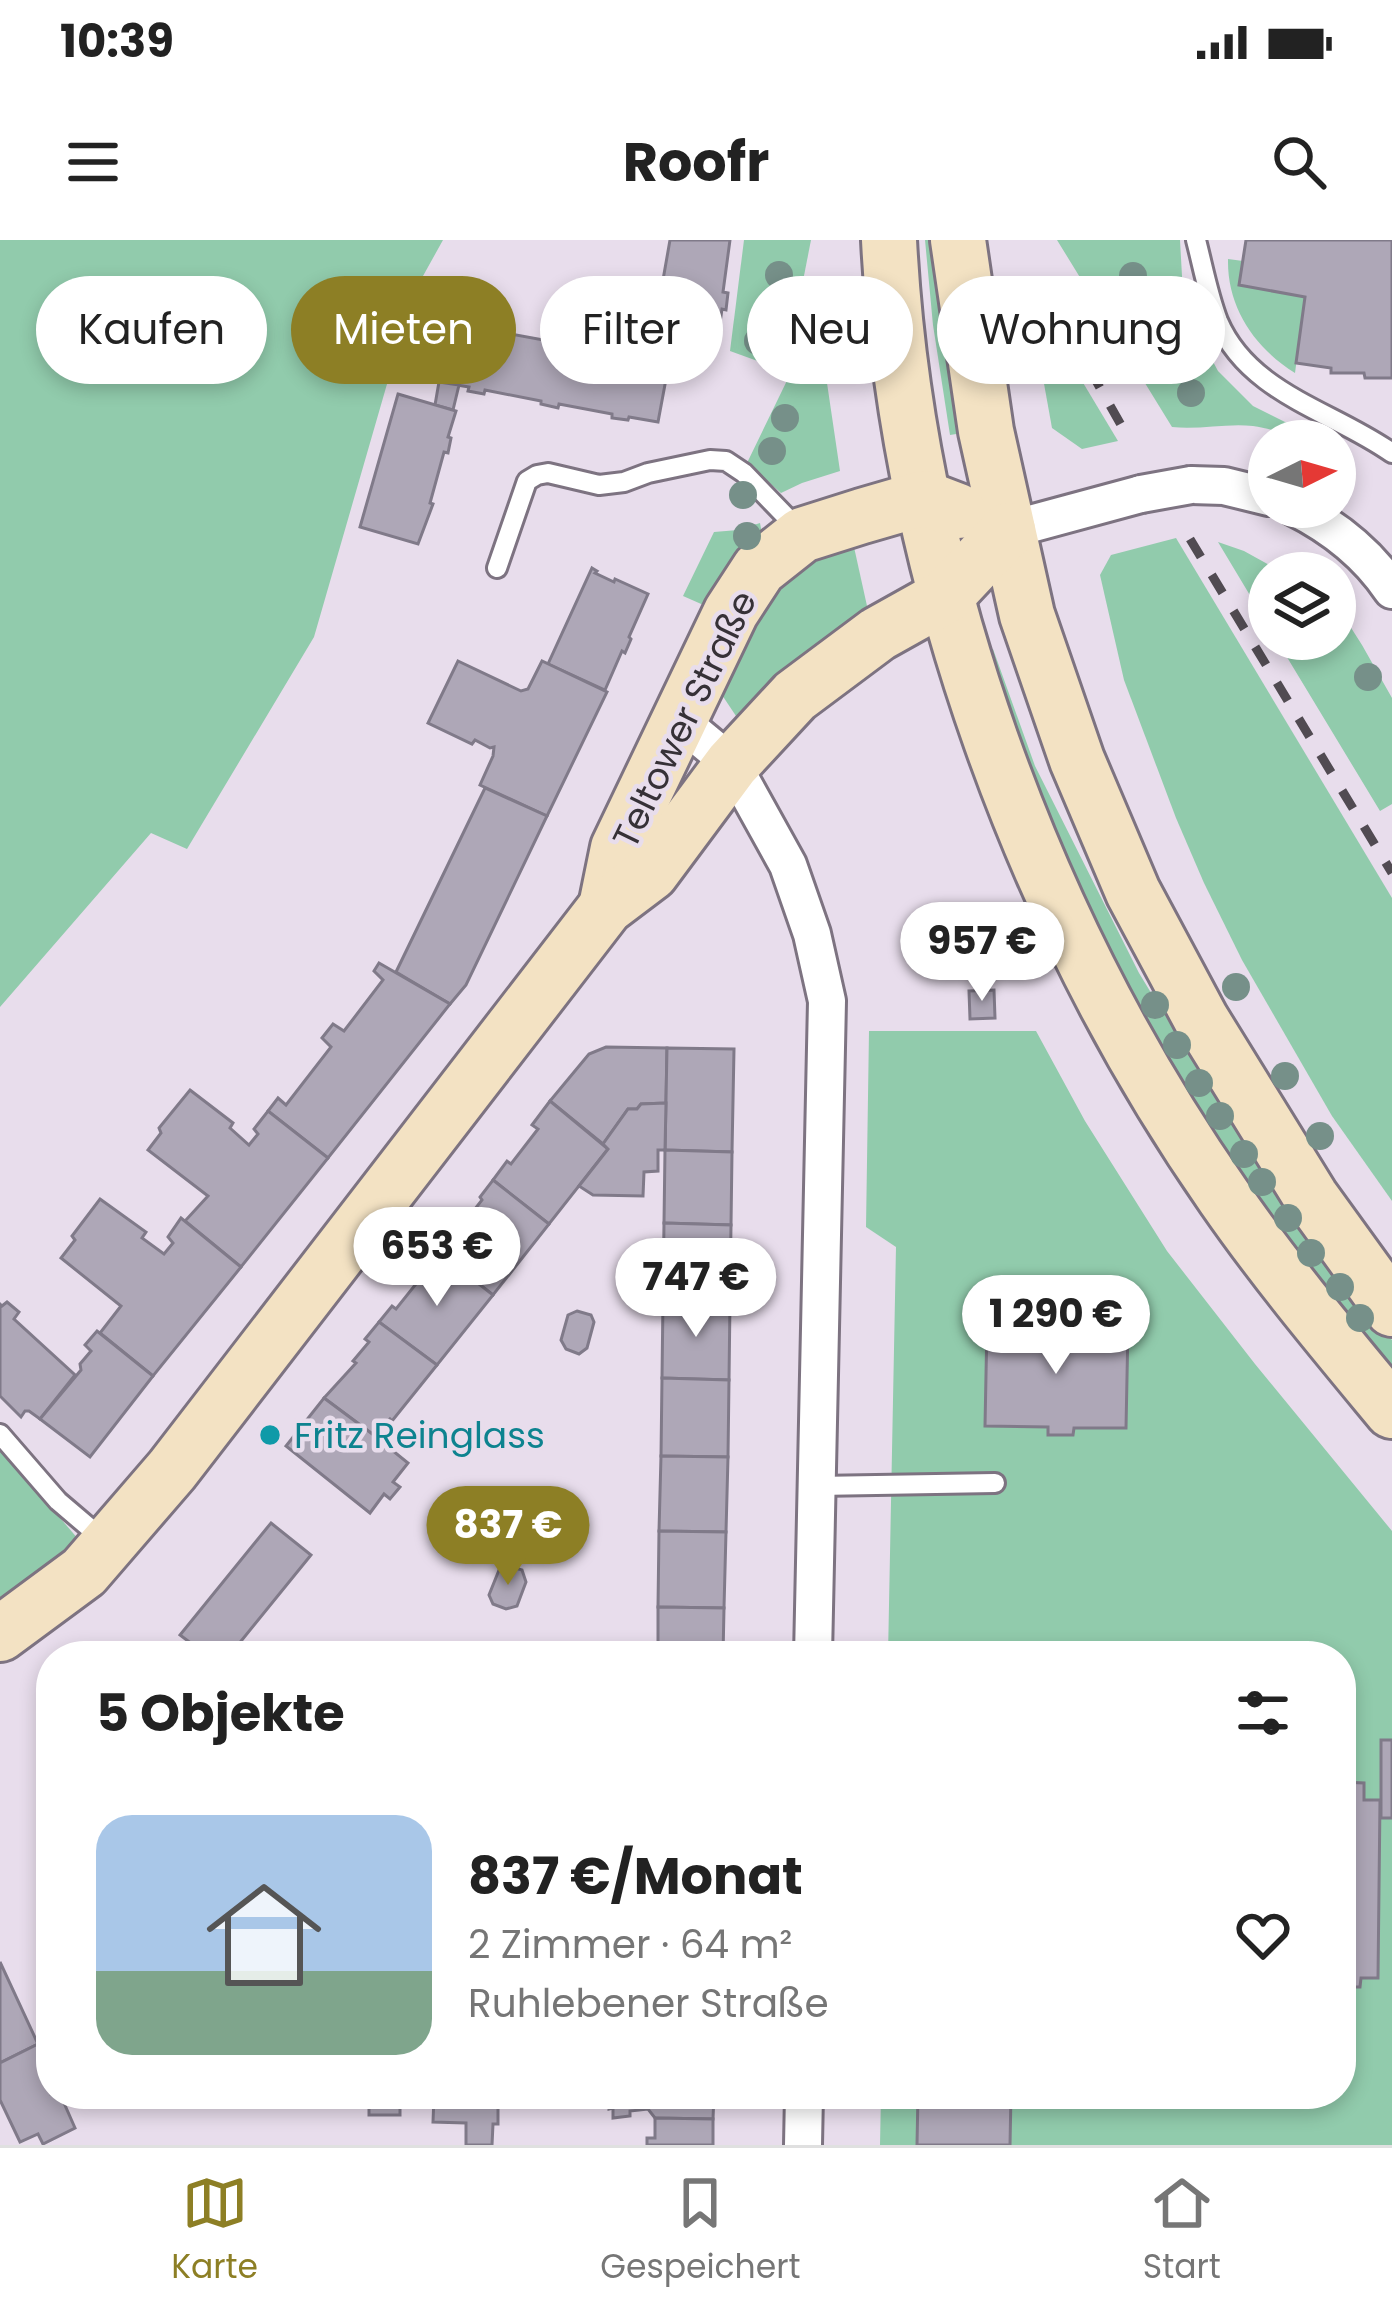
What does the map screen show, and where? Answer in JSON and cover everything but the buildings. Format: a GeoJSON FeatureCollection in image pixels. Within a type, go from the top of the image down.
{"type":"FeatureCollection","features":[{"type":"Feature","properties":{"kind":"main road"},"geometry":{"type":"LineString","coordinates":[[889,240],[911,436],[946,596],[1000,764],[1034,851],[1123,1034],[1223,1196],[1300,1301],[1392,1412]]}},
{"type":"Feature","properties":{"kind":"main road"},"geometry":{"type":"LineString","coordinates":[[958,240],[986,431],[1008,530],[1034,639],[1077,760],[1133,892],[1201,1018],[1311,1198],[1392,1309]]}},
{"type":"Feature","properties":{"kind":"main road"},"geometry":{"type":"LineString","coordinates":[[924,499],[1008,530]]}},
{"type":"Feature","properties":{"kind":"main road","name":"Teltower Straße"},"geometry":{"type":"LineString","coordinates":[[606,907],[618,848],[731,612],[759,569],[802,535],[924,499]]}},
{"type":"Feature","properties":{"kind":"main road","name":"Teltower Straße"},"geometry":{"type":"LineString","coordinates":[[0,1634],[84,1572],[172,1470],[606,907],[651,873],[732,764],[795,696],[878,634],[946,596],[1008,530]]}},
{"type":"Feature","properties":{"kind":"street"},"geometry":{"type":"LineString","coordinates":[[1008,530],[1190,485],[1248,492]]}},
{"type":"Feature","properties":{"kind":"street"},"geometry":{"type":"LineString","coordinates":[[1326,528],[1367,557],[1392,590]]}},
{"type":"Feature","properties":{"kind":"street"},"geometry":{"type":"LineString","coordinates":[[679,720],[732,764],[788,866],[812,934],[827,1001],[813,1641]]}},
{"type":"Feature","properties":{"kind":"street"},"geometry":{"type":"LineString","coordinates":[[803,2145],[804,2109]]}},
{"type":"Feature","properties":{"kind":"lane"},"geometry":{"type":"LineString","coordinates":[[1196,240],[1219,322],[1250,368],[1281,391],[1392,453]]}},
{"type":"Feature","properties":{"kind":"lane"},"geometry":{"type":"LineString","coordinates":[[497,568],[527,481],[548,472],[599,485],[710,460],[726,461],[793,520],[802,535]]}},
{"type":"Feature","properties":{"kind":"lane"},"geometry":{"type":"LineString","coordinates":[[0,1434],[58,1501],[108,1544]]}},
{"type":"Feature","properties":{"kind":"lane"},"geometry":{"type":"LineString","coordinates":[[817,1486],[995,1483]]}},
{"type":"Feature","properties":{"kind":"green space"},"geometry":{"type":"Polygon","coordinates":[[[0,240],[443,240],[423,276],[291,276],[291,384],[387,384],[314,637],[187,849],[151,833],[0,1007],[0,240]]]}},
{"type":"Feature","properties":{"kind":"green space"},"geometry":{"type":"Polygon","coordinates":[[[744,240],[811,240],[804,276],[747,276],[747,357],[730,351],[744,240]]]}},
{"type":"Feature","properties":{"kind":"green space"},"geometry":{"type":"Polygon","coordinates":[[[925,240],[940,240],[945,276],[937,276],[937,351],[925,240]]]}},
{"type":"Feature","properties":{"kind":"green space"},"geometry":{"type":"Polygon","coordinates":[[[1057,240],[1180,240],[1182,276],[1079,276],[1057,240]]]}},
{"type":"Feature","properties":{"kind":"green space"},"geometry":{"type":"Polygon","coordinates":[[[1228,259],[1243,261],[1240,285],[1305,297],[1295,373],[1268,352],[1246,325],[1232,294],[1228,259]]]}},
{"type":"Feature","properties":{"kind":"green space"},"geometry":{"type":"Polygon","coordinates":[[[1225,378],[1253,406],[1281,420],[1248,420],[1248,426],[1172,427],[1146,384],[1225,384],[1225,378]]]}},
{"type":"Feature","properties":{"kind":"green space"},"geometry":{"type":"Polygon","coordinates":[[[785,384],[827,384],[840,471],[781,493],[747,463],[785,384]]]}},
{"type":"Feature","properties":{"kind":"green space"},"geometry":{"type":"Polygon","coordinates":[[[942,384],[962,384],[969,432],[950,435],[942,384]]]}},
{"type":"Feature","properties":{"kind":"green space"},"geometry":{"type":"Polygon","coordinates":[[[1044,384],[1084,384],[1118,441],[1082,449],[1052,428],[1044,384]]]}},
{"type":"Feature","properties":{"kind":"green space"},"geometry":{"type":"Polygon","coordinates":[[[760,523],[763,539],[708,607],[683,596],[714,532],[760,523]]]}},
{"type":"Feature","properties":{"kind":"green space"},"geometry":{"type":"Polygon","coordinates":[[[852,538],[869,615],[736,716],[718,689],[779,573],[852,538]]]}},
{"type":"Feature","properties":{"kind":"green space"},"geometry":{"type":"Polygon","coordinates":[[[1176,538],[1392,898],[1392,1201],[1332,1116],[1242,960],[1204,883],[1124,680],[1100,575],[1111,555],[1176,538]]]}},
{"type":"Feature","properties":{"kind":"green space"},"geometry":{"type":"Polygon","coordinates":[[[1218,542],[1248,553],[1248,592],[1218,542]]]}},
{"type":"Feature","properties":{"kind":"green space"},"geometry":{"type":"Polygon","coordinates":[[[1356,636],[1392,698],[1392,804],[1380,811],[1289,660],[1356,660],[1356,636]]]}},
{"type":"Feature","properties":{"kind":"green space"},"geometry":{"type":"Polygon","coordinates":[[[993,649],[1035,766],[1139,973],[1216,1080],[1359,1300],[1392,1340],[1392,1387],[1318,1299],[1115,985],[980,657],[993,649]]]}},
{"type":"Feature","properties":{"kind":"green space"},"geometry":{"type":"Polygon","coordinates":[[[869,1031],[1036,1031],[1085,1121],[1167,1251],[1392,1531],[1392,2145],[880,2145],[881,2109],[1356,2109],[1356,1641],[888,1641],[896,1247],[866,1227],[869,1031]]]}},
{"type":"Feature","properties":{"kind":"green space"},"geometry":{"type":"Polygon","coordinates":[[[0,1448],[79,1540],[0,1606],[0,1448]]]}},
{"type":"Feature","properties":{"kind":"railway"},"geometry":{"type":"LineString","coordinates":[[1098,384],[1129,439]]}},
{"type":"Feature","properties":{"kind":"railway"},"geometry":{"type":"LineString","coordinates":[[1190,539],[1392,873]]}},
{"type":"Feature","properties":{"kind":"place","name":"Fritz Reinglass"},"geometry":{"type":"Point","coordinates":[270,1435]}}]}
